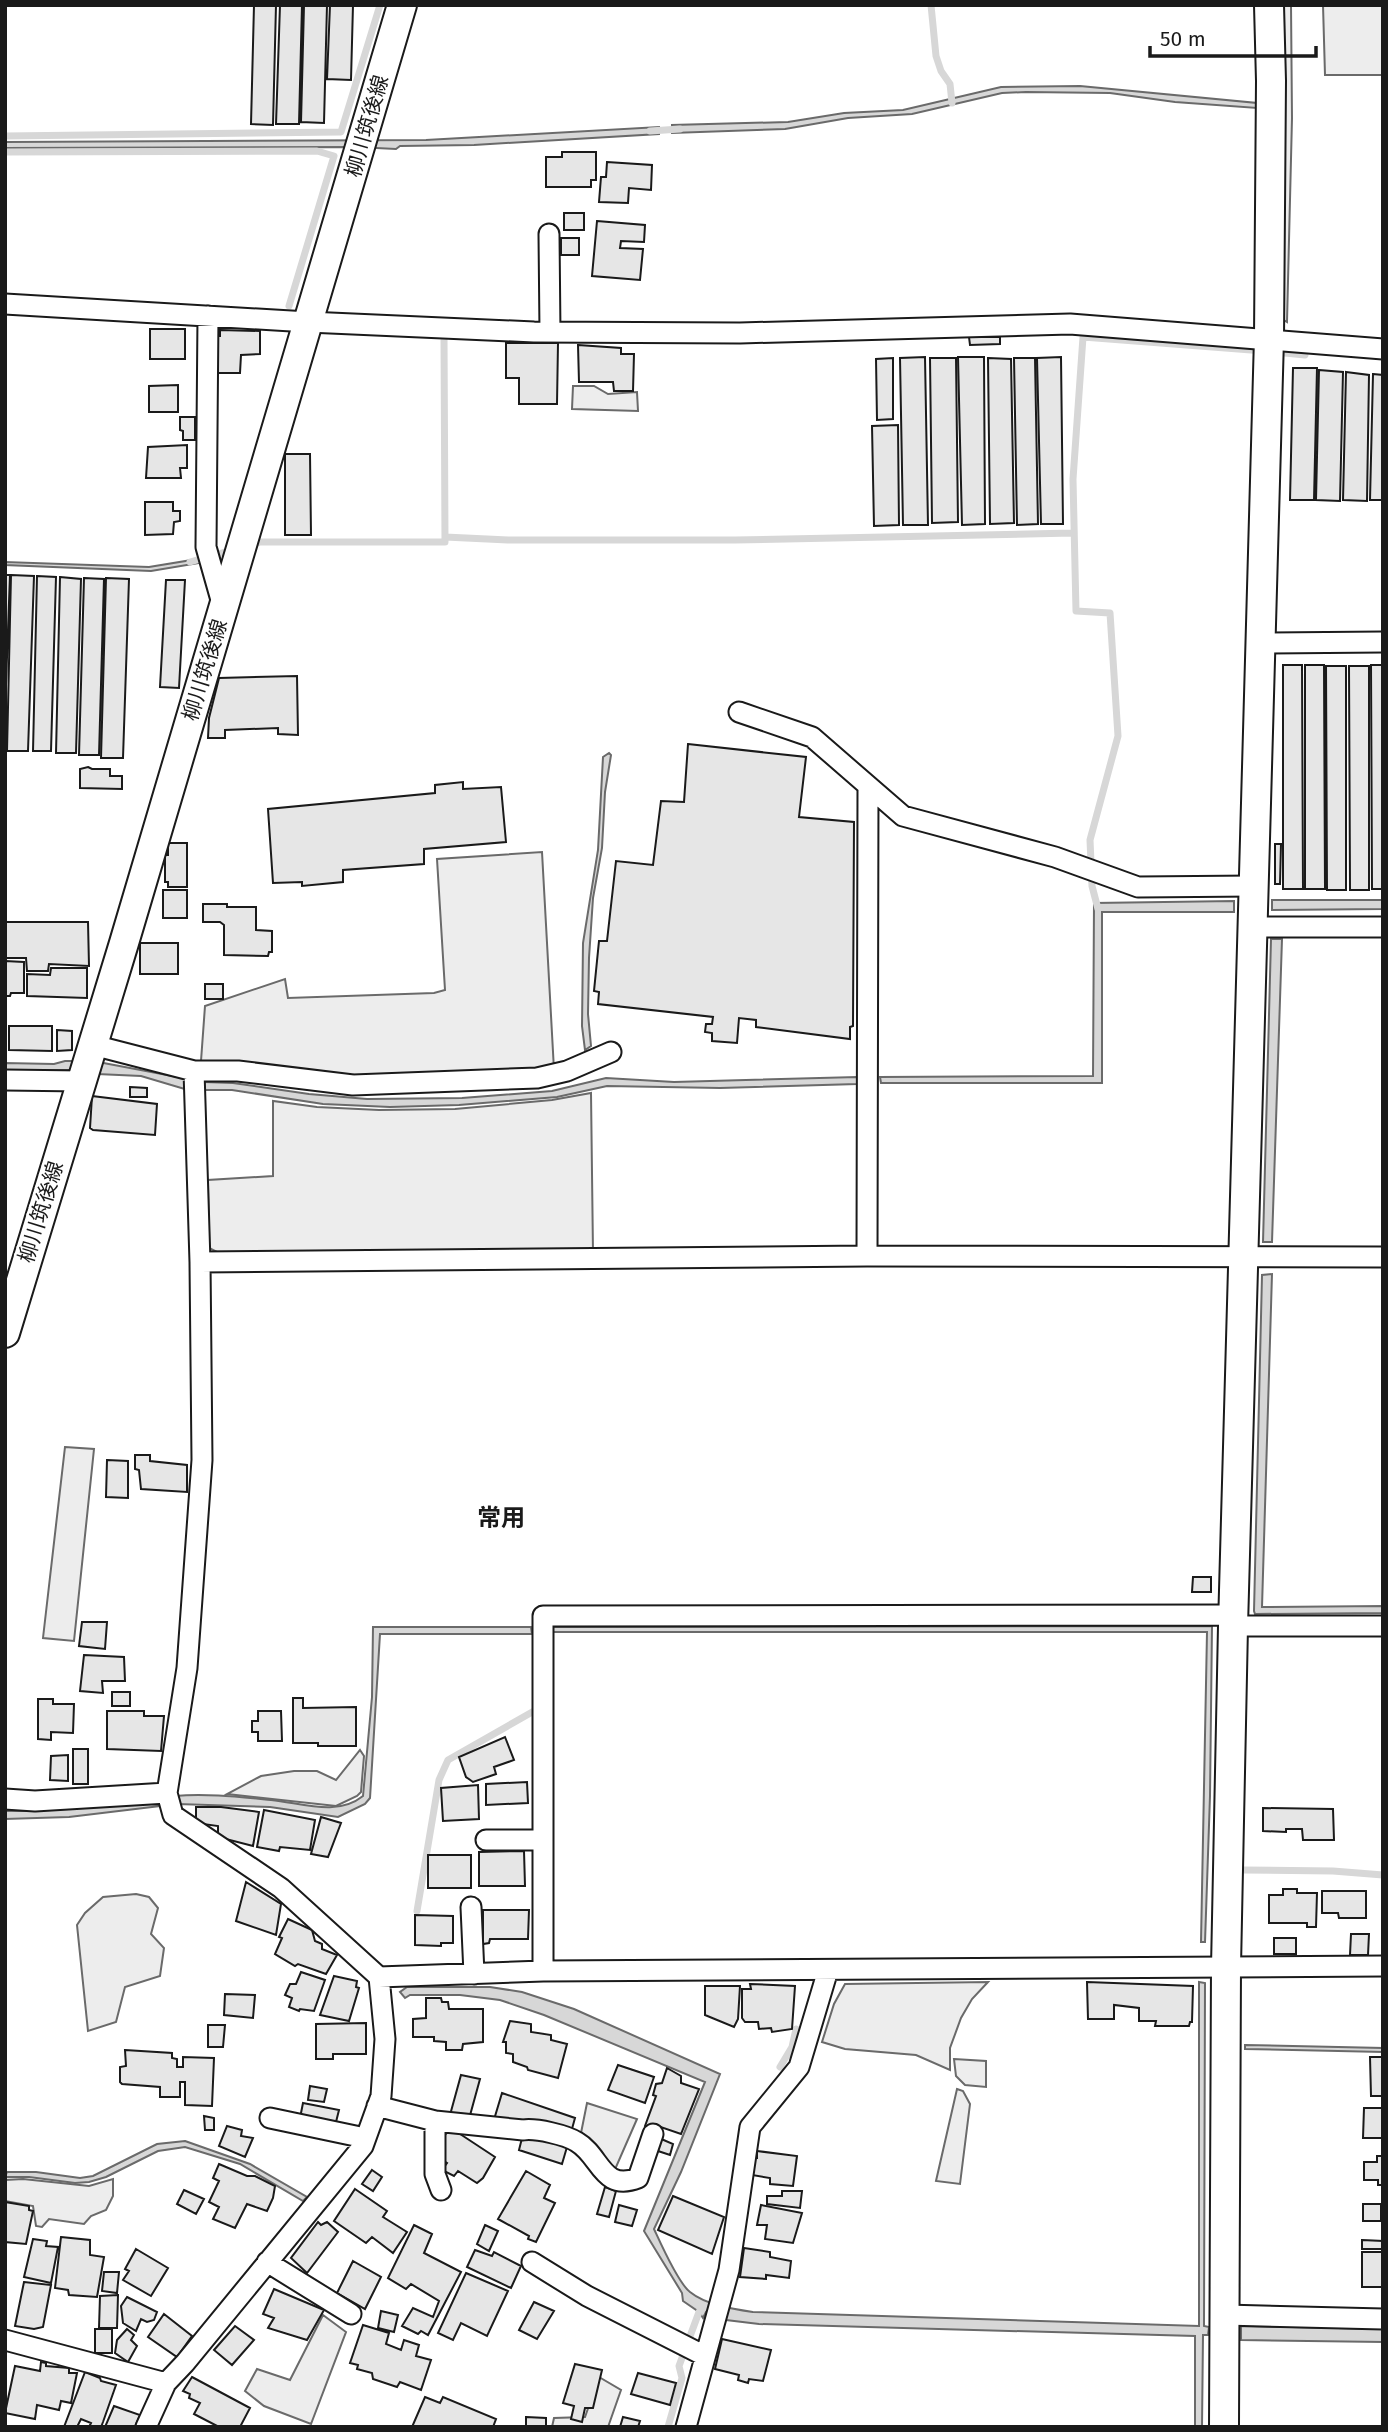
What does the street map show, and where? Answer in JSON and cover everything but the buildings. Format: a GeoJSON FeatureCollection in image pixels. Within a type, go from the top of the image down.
{"type":"FeatureCollection","features":[{"type":"Feature","properties":{"kind":"street","name":"柳川筑後線"},"geometry":{"type":"LineString","coordinates":[[5,1333],[402,5]]}},
{"type":"Feature","properties":{"kind":"street"},"geometry":{"type":"LineString","coordinates":[[1224,2427],[1226,1967],[1233,1621],[1269,338],[1269,5]]}},
{"type":"Feature","properties":{"kind":"street"},"geometry":{"type":"LineString","coordinates":[[549,234],[550,332]]}},
{"type":"Feature","properties":{"kind":"street"},"geometry":{"type":"LineString","coordinates":[[5,304],[308,322],[550,332],[740,333],[1070,324],[1383,349]]}},
{"type":"Feature","properties":{"kind":"street"},"geometry":{"type":"LineString","coordinates":[[208,316],[206,547],[223,609]]}},
{"type":"Feature","properties":{"kind":"street"},"geometry":{"type":"LineString","coordinates":[[1261,643],[1383,642]]}},
{"type":"Feature","properties":{"kind":"street"},"geometry":{"type":"LineString","coordinates":[[738,712],[812,737],[902,816],[1055,857],[1138,887],[1254,886]]}},
{"type":"Feature","properties":{"kind":"street"},"geometry":{"type":"LineString","coordinates":[[867,1256],[869,786]]}},
{"type":"Feature","properties":{"kind":"street"},"geometry":{"type":"LineString","coordinates":[[1253,927],[1383,927]]}},
{"type":"Feature","properties":{"kind":"street"},"geometry":{"type":"LineString","coordinates":[[93,1045],[194,1071],[238,1071],[353,1085],[537,1078],[566,1071],[611,1052]]}},
{"type":"Feature","properties":{"kind":"street"},"geometry":{"type":"LineString","coordinates":[[151,2425],[166,2383],[363,2146],[381,2096],[385,2039],[379,1977],[281,1888],[173,1815],[167,1793],[187,1668],[202,1460],[194,1071]]}},
{"type":"Feature","properties":{"kind":"street"},"geometry":{"type":"LineString","coordinates":[[5,1080],[82,1081]]}},
{"type":"Feature","properties":{"kind":"street"},"geometry":{"type":"LineString","coordinates":[[200,1262],[867,1256],[1383,1257]]}},
{"type":"Feature","properties":{"kind":"street"},"geometry":{"type":"LineString","coordinates":[[543,1971],[543,1616],[1233,1621],[1383,1626]]}},
{"type":"Feature","properties":{"kind":"street"},"geometry":{"type":"LineString","coordinates":[[5,1799],[35,1801],[167,1793]]}},
{"type":"Feature","properties":{"kind":"street"},"geometry":{"type":"LineString","coordinates":[[486,1840],[543,1840]]}},
{"type":"Feature","properties":{"kind":"street"},"geometry":{"type":"LineString","coordinates":[[471,1907],[474,1974]]}},
{"type":"Feature","properties":{"kind":"street"},"geometry":{"type":"LineString","coordinates":[[379,1977],[543,1971],[1383,1966]]}},
{"type":"Feature","properties":{"kind":"street"},"geometry":{"type":"LineString","coordinates":[[686,2427],[729,2270],[750,2127],[799,2067],[828,1970]]}},
{"type":"Feature","properties":{"kind":"street"},"geometry":{"type":"LineString","coordinates":[[377,2106],[435,2121],[523,2130],[533,2128],[578,2142],[611,2179],[626,2183],[638,2178],[653,2134]]}},
{"type":"Feature","properties":{"kind":"street"},"geometry":{"type":"LineString","coordinates":[[270,2118],[365,2138]]}},
{"type":"Feature","properties":{"kind":"street"},"geometry":{"type":"LineString","coordinates":[[435,2121],[435,2174],[441,2190]]}},
{"type":"Feature","properties":{"kind":"street"},"geometry":{"type":"LineString","coordinates":[[267,2262],[351,2314]]}},
{"type":"Feature","properties":{"kind":"street"},"geometry":{"type":"LineString","coordinates":[[532,2262],[587,2296],[705,2356]]}},
{"type":"Feature","properties":{"kind":"street"},"geometry":{"type":"LineString","coordinates":[[1226,2315],[1383,2319]]}},
{"type":"Feature","properties":{"kind":"street"},"geometry":{"type":"LineString","coordinates":[[5,2340],[166,2383]]}},
{"type":"Feature","properties":{"kind":"shaded area"},"geometry":{"type":"Polygon","coordinates":[[[1282,5],[1291,5],[1292,118],[1287,322],[1282,319],[1282,5]]]}},
{"type":"Feature","properties":{"kind":"shaded area"},"geometry":{"type":"Polygon","coordinates":[[[1323,5],[1383,5],[1383,75],[1325,75],[1323,5]]]}},
{"type":"Feature","properties":{"kind":"shaded area"},"geometry":{"type":"Polygon","coordinates":[[[1080,86],[1257,103],[1257,108],[1175,102],[1110,93],[1002,93],[912,114],[848,118],[785,129],[672,133],[672,125],[788,122],[844,113],[903,110],[1001,87],[1080,86]]]}},
{"type":"Feature","properties":{"kind":"shaded area"},"geometry":{"type":"Polygon","coordinates":[[[659,127],[659,134],[474,145],[400,146],[396,149],[5,148],[5,142],[426,140],[659,127]]]}},
{"type":"Feature","properties":{"kind":"shaded area"},"geometry":{"type":"Polygon","coordinates":[[[573,386],[594,386],[608,394],[637,392],[638,411],[572,409],[573,386]]]}},
{"type":"Feature","properties":{"kind":"shaded area"},"geometry":{"type":"Polygon","coordinates":[[[198,559],[199,563],[151,571],[5,565],[5,562],[149,567],[198,559]]]}},
{"type":"Feature","properties":{"kind":"shaded area"},"geometry":{"type":"Polygon","coordinates":[[[609,753],[611,755],[605,792],[602,848],[593,898],[589,958],[588,1014],[591,1046],[585,1050],[582,1026],[583,943],[598,850],[603,757],[609,753]]]}},
{"type":"Feature","properties":{"kind":"shaded area"},"geometry":{"type":"Polygon","coordinates":[[[542,852],[554,1070],[404,1080],[201,1061],[205,1006],[285,979],[288,998],[434,993],[445,990],[437,859],[542,852]]]}},
{"type":"Feature","properties":{"kind":"shaded area"},"geometry":{"type":"Polygon","coordinates":[[[1272,900],[1383,900],[1383,909],[1272,910],[1272,900]]]}},
{"type":"Feature","properties":{"kind":"shaded area"},"geometry":{"type":"Polygon","coordinates":[[[1234,901],[1234,912],[1102,912],[1102,1083],[881,1083],[880,1077],[1093,1076],[1094,903],[1234,901]]]}},
{"type":"Feature","properties":{"kind":"shaded area"},"geometry":{"type":"Polygon","coordinates":[[[1271,939],[1282,939],[1272,1242],[1263,1242],[1271,939]]]}},
{"type":"Feature","properties":{"kind":"shaded area"},"geometry":{"type":"Polygon","coordinates":[[[65,1061],[93,1061],[204,1082],[367,1099],[462,1098],[552,1091],[606,1078],[674,1082],[857,1077],[857,1084],[720,1088],[607,1086],[557,1097],[459,1105],[390,1107],[323,1104],[232,1090],[188,1090],[141,1076],[97,1074],[80,1070],[5,1071],[5,1063],[54,1064],[65,1061]]]}},
{"type":"Feature","properties":{"kind":"shaded area"},"geometry":{"type":"Polygon","coordinates":[[[591,1093],[593,1253],[223,1255],[209,1248],[208,1180],[273,1176],[273,1101],[317,1107],[379,1110],[455,1109],[552,1100],[591,1093]]]}},
{"type":"Feature","properties":{"kind":"shaded area"},"geometry":{"type":"Polygon","coordinates":[[[1272,1274],[1262,1607],[1383,1606],[1383,1613],[1255,1614],[1254,1611],[1262,1275],[1272,1274]]]}},
{"type":"Feature","properties":{"kind":"shaded area"},"geometry":{"type":"Polygon","coordinates":[[[65,1447],[94,1449],[74,1641],[43,1638],[65,1447]]]}},
{"type":"Feature","properties":{"kind":"shaded area"},"geometry":{"type":"Polygon","coordinates":[[[1212,1626],[1205,1942],[1201,1942],[1207,1632],[551,1632],[551,1627],[1212,1626]]]}},
{"type":"Feature","properties":{"kind":"shaded area"},"geometry":{"type":"Polygon","coordinates":[[[373,1627],[531,1627],[532,1634],[380,1634],[370,1798],[365,1804],[338,1817],[270,1807],[177,1804],[69,1817],[5,1819],[5,1811],[69,1808],[186,1795],[271,1800],[319,1807],[342,1806],[353,1802],[363,1796],[372,1697],[373,1627]]]}},
{"type":"Feature","properties":{"kind":"shaded area"},"geometry":{"type":"Polygon","coordinates":[[[360,1750],[364,1756],[361,1792],[336,1806],[227,1794],[261,1776],[294,1771],[317,1771],[336,1780],[360,1750]]]}},
{"type":"Feature","properties":{"kind":"shaded area"},"geometry":{"type":"Polygon","coordinates":[[[136,1894],[149,1897],[158,1908],[151,1934],[164,1948],[160,1976],[125,1987],[116,2022],[88,2031],[77,1925],[85,1913],[103,1897],[136,1894]]]}},
{"type":"Feature","properties":{"kind":"shaded area"},"geometry":{"type":"Polygon","coordinates":[[[988,1982],[972,1999],[961,2018],[950,2048],[950,2070],[916,2055],[845,2049],[822,2042],[834,2004],[845,1984],[988,1982]]]}},
{"type":"Feature","properties":{"kind":"shaded area"},"geometry":{"type":"Polygon","coordinates":[[[1199,1982],[1205,1983],[1204,2326],[1209,2327],[1208,2335],[1203,2335],[1202,2427],[1195,2427],[1195,2336],[759,2324],[726,2320],[706,2312],[703,2318],[683,2301],[682,2293],[644,2231],[705,2082],[544,2015],[500,2000],[460,1995],[410,1995],[405,1998],[400,1992],[407,1987],[490,1987],[522,1992],[574,2009],[720,2074],[681,2172],[654,2229],[680,2280],[690,2292],[704,2300],[753,2312],[1199,2326],[1199,1982]]]}},
{"type":"Feature","properties":{"kind":"shaded area"},"geometry":{"type":"Polygon","coordinates":[[[1245,2045],[1383,2048],[1383,2052],[1245,2049],[1245,2045]]]}},
{"type":"Feature","properties":{"kind":"shaded area"},"geometry":{"type":"Polygon","coordinates":[[[954,2059],[986,2061],[986,2087],[965,2085],[956,2076],[954,2059]]]}},
{"type":"Feature","properties":{"kind":"shaded area"},"geometry":{"type":"Polygon","coordinates":[[[957,2089],[963,2091],[970,2104],[960,2184],[936,2181],[957,2089]]]}},
{"type":"Feature","properties":{"kind":"shaded area"},"geometry":{"type":"Polygon","coordinates":[[[587,2103],[637,2119],[613,2174],[580,2138],[587,2103]]]}},
{"type":"Feature","properties":{"kind":"shaded area"},"geometry":{"type":"Polygon","coordinates":[[[185,2141],[250,2164],[307,2197],[303,2201],[240,2164],[185,2147],[158,2151],[106,2177],[89,2182],[5,2177],[7,2172],[36,2172],[80,2178],[93,2176],[157,2144],[185,2141]]]}},
{"type":"Feature","properties":{"kind":"shaded area"},"geometry":{"type":"Polygon","coordinates":[[[23,2179],[89,2186],[113,2179],[113,2196],[106,2210],[91,2216],[84,2224],[49,2219],[42,2227],[36,2226],[33,2206],[5,2201],[5,2180],[23,2179]]]}},
{"type":"Feature","properties":{"kind":"shaded area"},"geometry":{"type":"Polygon","coordinates":[[[323,2315],[346,2332],[311,2424],[264,2406],[245,2391],[257,2369],[290,2380],[323,2315]]]}},
{"type":"Feature","properties":{"kind":"shaded area"},"geometry":{"type":"Polygon","coordinates":[[[1241,2326],[1383,2329],[1383,2342],[1241,2340],[1241,2326]]]}},
{"type":"Feature","properties":{"kind":"shaded area"},"geometry":{"type":"Polygon","coordinates":[[[599,2377],[621,2390],[608,2427],[552,2427],[554,2418],[585,2417],[599,2377]]]}},
{"type":"Feature","properties":{"kind":"waterway"},"geometry":{"type":"LineString","coordinates":[[5,136],[341,132],[380,5]]}},
{"type":"Feature","properties":{"kind":"waterway"},"geometry":{"type":"LineString","coordinates":[[931,5],[936,56],[941,71],[950,84],[952,103]]}},
{"type":"Feature","properties":{"kind":"waterway"},"geometry":{"type":"LineString","coordinates":[[650,131],[680,129]]}},
{"type":"Feature","properties":{"kind":"waterway"},"geometry":{"type":"LineString","coordinates":[[5,152],[317,151],[334,156],[289,306]]}},
{"type":"Feature","properties":{"kind":"waterway"},"geometry":{"type":"LineString","coordinates":[[251,545],[260,542],[445,542],[444,335]]}},
{"type":"Feature","properties":{"kind":"waterway"},"geometry":{"type":"LineString","coordinates":[[1098,909],[1092,886],[1090,840],[1118,736],[1110,613],[1076,611],[1073,479],[1083,337],[1264,351]]}},
{"type":"Feature","properties":{"kind":"waterway"},"geometry":{"type":"LineString","coordinates":[[1275,352],[1305,355]]}},
{"type":"Feature","properties":{"kind":"waterway"},"geometry":{"type":"LineString","coordinates":[[445,537],[508,540],[735,540],[1073,533]]}},
{"type":"Feature","properties":{"kind":"waterway"},"geometry":{"type":"LineString","coordinates":[[190,562],[232,550]]}},
{"type":"Feature","properties":{"kind":"waterway"},"geometry":{"type":"LineString","coordinates":[[417,1911],[439,1780],[448,1760],[534,1711]]}},
{"type":"Feature","properties":{"kind":"waterway"},"geometry":{"type":"LineString","coordinates":[[1243,1870],[1333,1871],[1383,1875]]}},
{"type":"Feature","properties":{"kind":"waterway"},"geometry":{"type":"LineString","coordinates":[[780,2067],[792,2047],[796,2029]]}},
{"type":"Feature","properties":{"kind":"waterway"},"geometry":{"type":"LineString","coordinates":[[668,2427],[682,2378],[679,2366],[699,2312]]}},
{"type":"Feature","properties":{"kind":"district","name":"常用"},"geometry":{"type":"Point","coordinates":[501,1518]}}]}
